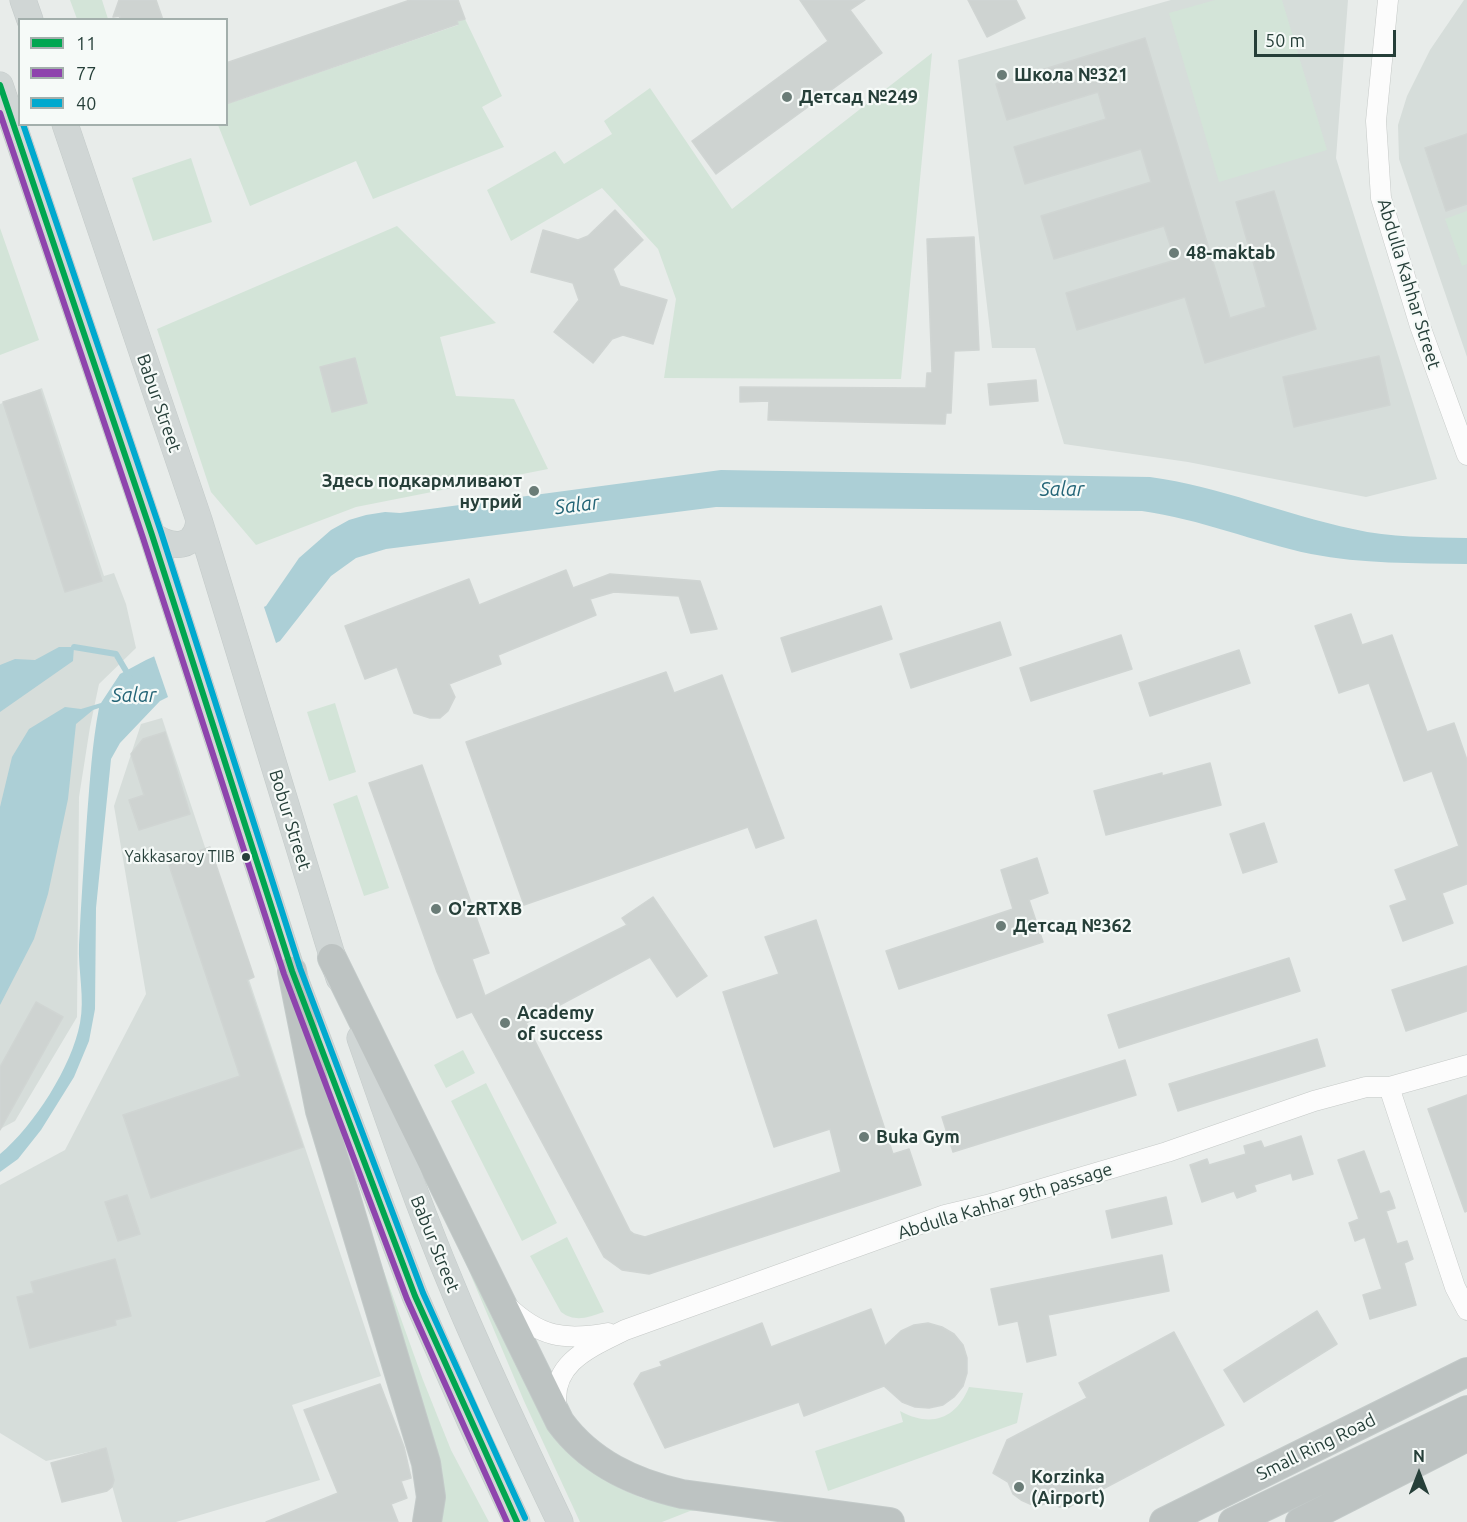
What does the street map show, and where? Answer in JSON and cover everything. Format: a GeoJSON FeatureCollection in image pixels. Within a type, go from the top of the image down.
{"type":"FeatureCollection","features":[{"type":"Feature","properties":{"kind":"highway"},"geometry":{"type":"LineString","coordinates":[[332,958],[560,1422],[580,1445],[626,1477],[682,1494],[890,1522]]}},
{"type":"Feature","properties":{"kind":"highway"},"geometry":{"type":"LineString","coordinates":[[292,971],[320,1111],[426,1463],[431,1497],[427,1522]]}},
{"type":"Feature","properties":{"kind":"highway","name":"Small Ring Road"},"geometry":{"type":"LineString","coordinates":[[1144,1522],[1171,1519],[1467,1372]]}},
{"type":"Feature","properties":{"kind":"highway"},"geometry":{"type":"LineString","coordinates":[[1233,1522],[1467,1410]]}},
{"type":"Feature","properties":{"kind":"highway"},"geometry":{"type":"LineString","coordinates":[[1300,1522],[1467,1437]]}},
{"type":"Feature","properties":{"kind":"main road"},"geometry":{"type":"LineString","coordinates":[[23,0],[29,18]]}},
{"type":"Feature","properties":{"kind":"main road","name":"Babur Street"},"geometry":{"type":"LineString","coordinates":[[0,85],[152,535],[292,971],[415,1296],[517,1522]]}},
{"type":"Feature","properties":{"kind":"main road","name":"Babur Street"},"geometry":{"type":"LineString","coordinates":[[66,126],[199,520],[248,683]]}},
{"type":"Feature","properties":{"kind":"main road"},"geometry":{"type":"LineString","coordinates":[[152,535],[166,543],[182,544],[194,535],[199,520]]}},
{"type":"Feature","properties":{"kind":"main road","name":"Bobur Street"},"geometry":{"type":"LineString","coordinates":[[248,683],[332,958]]}},
{"type":"Feature","properties":{"kind":"main road","name":"Babur Street"},"geometry":{"type":"LineString","coordinates":[[332,958],[402,1159],[451,1284],[505,1407],[560,1522]]}},
{"type":"Feature","properties":{"kind":"street","name":"Abdulla Kahhar Street"},"geometry":{"type":"LineString","coordinates":[[1388,0],[1376,121],[1381,198],[1420,326],[1467,455]]}},
{"type":"Feature","properties":{"kind":"street","name":"Abdulla Kahhar 9th passage"},"geometry":{"type":"LineString","coordinates":[[560,1422],[556,1406],[556,1390],[565,1368],[583,1353],[626,1330],[945,1215],[987,1205],[1167,1152],[1314,1101],[1366,1087],[1389,1088],[1467,1065]]}},
{"type":"Feature","properties":{"kind":"street"},"geometry":{"type":"LineString","coordinates":[[1389,1088],[1455,1287],[1467,1310]]}},
{"type":"Feature","properties":{"kind":"street","name":"Abdulla Kahhar 9th passage"},"geometry":{"type":"LineString","coordinates":[[499,1298],[524,1320],[539,1329],[557,1335],[583,1337],[626,1330]]}},
{"type":"Feature","properties":{"kind":"shaded area","name":"48-maktab"},"geometry":{"type":"Polygon","coordinates":[[[1171,0],[1348,0],[1336,158],[1437,479],[1366,497],[1188,462],[1064,444],[1035,348],[992,348],[958,60],[1171,0]]]}},
{"type":"Feature","properties":{"kind":"shaded area"},"geometry":{"type":"Polygon","coordinates":[[[1464,0],[1467,0],[1467,357],[1399,159],[1398,125],[1407,96],[1430,50],[1464,0]]]}},
{"type":"Feature","properties":{"kind":"shaded area"},"geometry":{"type":"Polygon","coordinates":[[[42,388],[104,576],[114,573],[126,604],[136,648],[99,684],[90,727],[79,797],[77,1017],[15,1121],[0,1129],[0,404],[42,388]]]}},
{"type":"Feature","properties":{"kind":"shaded area"},"geometry":{"type":"Polygon","coordinates":[[[162,718],[381,1376],[292,1405],[320,1480],[176,1522],[122,1522],[102,1449],[46,1461],[0,1433],[0,1185],[65,1150],[146,994],[114,806],[141,724],[162,718]]]}},
{"type":"Feature","properties":{"kind":"green space"},"geometry":{"type":"Polygon","coordinates":[[[70,0],[102,0],[108,18],[77,18],[70,0]]]}},
{"type":"Feature","properties":{"kind":"green space"},"geometry":{"type":"Polygon","coordinates":[[[1215,0],[1282,0],[1327,150],[1219,182],[1169,13],[1215,0]]]}},
{"type":"Feature","properties":{"kind":"green space"},"geometry":{"type":"Polygon","coordinates":[[[465,19],[502,96],[482,107],[504,147],[373,199],[356,161],[250,206],[218,126],[228,126],[228,104],[458,25],[457,21],[465,19]]]}},
{"type":"Feature","properties":{"kind":"green space"},"geometry":{"type":"Polygon","coordinates":[[[932,53],[901,379],[664,378],[676,299],[658,249],[602,188],[511,241],[487,190],[555,151],[564,164],[612,134],[604,121],[650,88],[732,209],[932,53]]]}},
{"type":"Feature","properties":{"kind":"green space"},"geometry":{"type":"Polygon","coordinates":[[[191,158],[212,222],[153,241],[132,178],[191,158]]]}},
{"type":"Feature","properties":{"kind":"green space"},"geometry":{"type":"Polygon","coordinates":[[[1467,211],[1467,264],[1462,266],[1445,219],[1467,211]]]}},
{"type":"Feature","properties":{"kind":"green space"},"geometry":{"type":"Polygon","coordinates":[[[397,226],[496,323],[440,337],[456,396],[514,399],[548,469],[356,507],[256,545],[211,492],[157,329],[397,226]]]}},
{"type":"Feature","properties":{"kind":"green space"},"geometry":{"type":"Polygon","coordinates":[[[0,228],[39,340],[0,355],[0,228]]]}},
{"type":"Feature","properties":{"kind":"green space"},"geometry":{"type":"Polygon","coordinates":[[[335,703],[356,772],[329,781],[307,712],[335,703]]]}},
{"type":"Feature","properties":{"kind":"green space"},"geometry":{"type":"Polygon","coordinates":[[[357,795],[389,888],[364,896],[333,804],[357,795]]]}},
{"type":"Feature","properties":{"kind":"green space"},"geometry":{"type":"Polygon","coordinates":[[[463,1050],[475,1073],[446,1088],[434,1065],[463,1050]]]}},
{"type":"Feature","properties":{"kind":"green space"},"geometry":{"type":"Polygon","coordinates":[[[486,1083],[557,1223],[522,1241],[451,1101],[486,1083]]]}},
{"type":"Feature","properties":{"kind":"green space"},"geometry":{"type":"Polygon","coordinates":[[[450,1226],[580,1463],[619,1488],[642,1498],[704,1510],[690,1511],[662,1522],[580,1522],[524,1401],[450,1226]]]}},
{"type":"Feature","properties":{"kind":"green space"},"geometry":{"type":"Polygon","coordinates":[[[567,1237],[604,1312],[577,1318],[561,1312],[530,1256],[567,1237]]]}},
{"type":"Feature","properties":{"kind":"green space"},"geometry":{"type":"Polygon","coordinates":[[[378,1255],[451,1450],[489,1522],[441,1522],[442,1470],[389,1299],[378,1255]]]}},
{"type":"Feature","properties":{"kind":"green space"},"geometry":{"type":"Polygon","coordinates":[[[969,1387],[1023,1393],[1017,1423],[828,1491],[815,1451],[903,1422],[900,1411],[922,1419],[941,1417],[957,1407],[969,1387]]]}},
{"type":"Feature","properties":{"kind":"water","name":"Salar"},"geometry":{"type":"Polygon","coordinates":[[[721,470],[1150,477],[1201,487],[1367,532],[1467,538],[1467,564],[1350,560],[1311,554],[1185,519],[1142,511],[716,507],[386,549],[356,558],[331,576],[280,641],[160,701],[120,743],[111,759],[96,908],[95,1009],[89,1041],[74,1077],[41,1130],[18,1159],[0,1172],[0,1154],[26,1128],[50,1094],[69,1058],[80,1023],[82,1004],[79,945],[87,817],[99,708],[76,724],[68,799],[48,894],[34,939],[0,1005],[0,807],[12,757],[29,729],[65,707],[81,709],[101,703],[120,674],[266,606],[299,558],[331,530],[349,520],[385,512],[400,513],[721,470]]]}},
{"type":"Feature","properties":{"kind":"water"},"geometry":{"type":"Polygon","coordinates":[[[59,647],[74,647],[73,661],[0,712],[0,665],[15,659],[35,660],[59,647]]]}},
{"type":"Feature","properties":{"kind":"pier"},"geometry":{"type":"Polygon","coordinates":[[[263,604],[277,646],[169,700],[153,653],[263,604]]]}},
{"type":"Feature","properties":{"kind":"building"},"geometry":{"type":"Polygon","coordinates":[[[119,0],[156,0],[162,18],[120,18],[120,16],[113,17],[119,0]]]}},
{"type":"Feature","properties":{"kind":"building"},"geometry":{"type":"Polygon","coordinates":[[[410,0],[458,0],[465,19],[457,21],[458,24],[228,103],[228,62],[410,0]]]}},
{"type":"Feature","properties":{"kind":"building","name":"Детсад №249"},"geometry":{"type":"Polygon","coordinates":[[[800,0],[865,0],[850,10],[882,53],[716,174],[692,141],[828,41],[800,0]]]}},
{"type":"Feature","properties":{"kind":"building"},"geometry":{"type":"Polygon","coordinates":[[[968,0],[1016,0],[1025,18],[987,37],[968,0]]]}},
{"type":"Feature","properties":{"kind":"building"},"geometry":{"type":"Polygon","coordinates":[[[1145,38],[1230,318],[1266,307],[1236,202],[1274,191],[1316,329],[1205,363],[1185,297],[1077,330],[1066,293],[1175,260],[1164,226],[1054,259],[1041,216],[1151,182],[1141,149],[1025,184],[1014,147],[1106,119],[1098,92],[1007,120],[996,84],[1145,38]]]}},
{"type":"Feature","properties":{"kind":"building"},"geometry":{"type":"Polygon","coordinates":[[[1467,134],[1467,204],[1446,211],[1425,148],[1467,134]]]}},
{"type":"Feature","properties":{"kind":"building"},"geometry":{"type":"Polygon","coordinates":[[[615,210],[643,240],[613,269],[620,286],[667,300],[653,344],[623,335],[612,339],[593,363],[554,332],[579,300],[573,283],[531,272],[543,230],[578,240],[588,236],[615,210]]]}},
{"type":"Feature","properties":{"kind":"building"},"geometry":{"type":"Polygon","coordinates":[[[974,237],[979,350],[954,351],[951,413],[946,413],[945,424],[768,420],[769,401],[740,402],[740,387],[926,388],[927,373],[932,373],[927,239],[974,237]]]}},
{"type":"Feature","properties":{"kind":"building"},"geometry":{"type":"Polygon","coordinates":[[[1379,356],[1390,405],[1294,427],[1283,377],[1379,356]]]}},
{"type":"Feature","properties":{"kind":"building"},"geometry":{"type":"Polygon","coordinates":[[[355,358],[367,403],[332,412],[320,367],[355,358]]]}},
{"type":"Feature","properties":{"kind":"building"},"geometry":{"type":"Polygon","coordinates":[[[1036,380],[1038,401],[990,405],[988,384],[1036,380]]]}},
{"type":"Feature","properties":{"kind":"building"},"geometry":{"type":"Polygon","coordinates":[[[40,390],[102,581],[65,592],[3,402],[40,390]]]}},
{"type":"Feature","properties":{"kind":"building"},"geometry":{"type":"Polygon","coordinates":[[[566,570],[573,588],[610,574],[700,581],[717,629],[691,633],[679,596],[614,592],[590,599],[596,615],[498,655],[501,664],[449,684],[455,697],[448,711],[440,718],[430,718],[414,713],[397,667],[365,679],[345,626],[469,579],[479,605],[566,570]]]}},
{"type":"Feature","properties":{"kind":"building"},"geometry":{"type":"Polygon","coordinates":[[[881,606],[892,639],[792,672],[781,638],[881,606]]]}},
{"type":"Feature","properties":{"kind":"building"},"geometry":{"type":"Polygon","coordinates":[[[1351,614],[1362,645],[1392,635],[1427,732],[1454,723],[1467,760],[1467,884],[1442,893],[1453,923],[1403,941],[1390,906],[1407,900],[1395,870],[1459,846],[1432,771],[1404,781],[1369,683],[1339,693],[1315,626],[1351,614]]]}},
{"type":"Feature","properties":{"kind":"building"},"geometry":{"type":"Polygon","coordinates":[[[1000,622],[1011,655],[911,688],[900,654],[1000,622]]]}},
{"type":"Feature","properties":{"kind":"building"},"geometry":{"type":"Polygon","coordinates":[[[1121,635],[1132,669],[1031,701],[1020,668],[1121,635]]]}},
{"type":"Feature","properties":{"kind":"building"},"geometry":{"type":"Polygon","coordinates":[[[1239,650],[1250,683],[1150,716],[1139,683],[1239,650]]]}},
{"type":"Feature","properties":{"kind":"building"},"geometry":{"type":"Polygon","coordinates":[[[666,672],[674,693],[722,675],[784,838],[756,848],[748,827],[524,905],[466,742],[666,672]]]}},
{"type":"Feature","properties":{"kind":"building"},"geometry":{"type":"Polygon","coordinates":[[[165,732],[190,814],[139,830],[129,800],[144,795],[131,754],[143,739],[165,732]]]}},
{"type":"Feature","properties":{"kind":"building"},"geometry":{"type":"Polygon","coordinates":[[[1210,763],[1221,805],[1106,835],[1094,791],[1210,763]]]}},
{"type":"Feature","properties":{"kind":"building"},"geometry":{"type":"Polygon","coordinates":[[[422,765],[489,953],[472,959],[485,996],[627,925],[622,918],[653,897],[707,976],[677,997],[650,957],[526,1023],[630,1231],[645,1237],[841,1172],[830,1129],[774,1147],[723,992],[779,974],[765,937],[816,920],[893,1154],[909,1149],[921,1185],[649,1274],[622,1270],[604,1257],[472,1012],[457,1018],[437,972],[369,783],[422,765]]]}},
{"type":"Feature","properties":{"kind":"building"},"geometry":{"type":"Polygon","coordinates":[[[1264,823],[1277,862],[1243,873],[1230,834],[1264,823]]]}},
{"type":"Feature","properties":{"kind":"building"},"geometry":{"type":"Polygon","coordinates":[[[210,847],[254,977],[247,980],[303,1147],[151,1198],[123,1115],[240,1076],[168,862],[210,847]]]}},
{"type":"Feature","properties":{"kind":"building","name":"Детсад №362"},"geometry":{"type":"Polygon","coordinates":[[[1037,858],[1048,893],[1029,900],[1043,942],[899,989],[886,951],[1013,909],[1001,870],[1037,858]]]}},
{"type":"Feature","properties":{"kind":"building"},"geometry":{"type":"Polygon","coordinates":[[[1289,958],[1300,991],[1119,1048],[1108,1015],[1289,958]]]}},
{"type":"Feature","properties":{"kind":"building"},"geometry":{"type":"Polygon","coordinates":[[[1467,966],[1467,1011],[1406,1031],[1392,990],[1467,966]]]}},
{"type":"Feature","properties":{"kind":"building"},"geometry":{"type":"Polygon","coordinates":[[[36,1002],[63,1017],[0,1130],[0,1067],[36,1002]]]}},
{"type":"Feature","properties":{"kind":"building"},"geometry":{"type":"Polygon","coordinates":[[[1317,1039],[1325,1066],[1178,1111],[1169,1084],[1317,1039]]]}},
{"type":"Feature","properties":{"kind":"building"},"geometry":{"type":"Polygon","coordinates":[[[1125,1060],[1136,1095],[953,1152],[942,1117],[1125,1060]]]}},
{"type":"Feature","properties":{"kind":"building"},"geometry":{"type":"Polygon","coordinates":[[[1467,1095],[1467,1211],[1465,1212],[1428,1109],[1467,1095]]]}},
{"type":"Feature","properties":{"kind":"building"},"geometry":{"type":"Polygon","coordinates":[[[1301,1136],[1313,1174],[1293,1180],[1291,1173],[1254,1185],[1256,1191],[1237,1198],[1234,1191],[1202,1202],[1190,1165],[1207,1159],[1209,1165],[1246,1154],[1244,1146],[1261,1141],[1264,1148],[1301,1136]]]}},
{"type":"Feature","properties":{"kind":"building"},"geometry":{"type":"Polygon","coordinates":[[[1364,1151],[1380,1194],[1389,1191],[1392,1198],[1395,1208],[1386,1211],[1397,1244],[1407,1241],[1413,1259],[1404,1263],[1416,1305],[1370,1319],[1363,1295],[1382,1289],[1365,1237],[1355,1241],[1349,1223],[1359,1219],[1338,1160],[1364,1151]]]}},
{"type":"Feature","properties":{"kind":"building"},"geometry":{"type":"Polygon","coordinates":[[[127,1195],[140,1234],[118,1241],[105,1202],[127,1195]]]}},
{"type":"Feature","properties":{"kind":"building"},"geometry":{"type":"Polygon","coordinates":[[[1166,1197],[1172,1224],[1112,1238],[1106,1211],[1166,1197]]]}},
{"type":"Feature","properties":{"kind":"building"},"geometry":{"type":"Polygon","coordinates":[[[1162,1255],[1169,1291],[1048,1315],[1056,1355],[1027,1362],[1018,1321],[999,1325],[991,1289],[1162,1255]]]}},
{"type":"Feature","properties":{"kind":"building"},"geometry":{"type":"Polygon","coordinates":[[[115,1259],[131,1316],[115,1320],[116,1325],[30,1348],[17,1297],[34,1293],[31,1282],[115,1259]]]}},
{"type":"Feature","properties":{"kind":"building"},"geometry":{"type":"Polygon","coordinates":[[[871,1309],[885,1346],[901,1331],[914,1325],[928,1323],[954,1334],[963,1345],[967,1358],[967,1373],[963,1386],[954,1397],[943,1405],[929,1408],[915,1407],[902,1402],[884,1386],[804,1416],[799,1402],[665,1448],[634,1384],[641,1373],[662,1366],[660,1362],[762,1323],[771,1347],[871,1309]]]}},
{"type":"Feature","properties":{"kind":"building"},"geometry":{"type":"Polygon","coordinates":[[[1317,1311],[1337,1344],[1244,1402],[1224,1370],[1317,1311]]]}},
{"type":"Feature","properties":{"kind":"building"},"geometry":{"type":"Polygon","coordinates":[[[1174,1332],[1224,1425],[1067,1508],[1059,1507],[1052,1502],[1041,1505],[1021,1500],[1013,1494],[1008,1482],[993,1473],[1007,1440],[1087,1398],[1079,1383],[1174,1332]]]}},
{"type":"Feature","properties":{"kind":"building"},"geometry":{"type":"Polygon","coordinates":[[[380,1384],[404,1447],[411,1478],[401,1481],[407,1498],[391,1504],[398,1522],[266,1522],[338,1493],[304,1410],[380,1384]]]}},
{"type":"Feature","properties":{"kind":"building"},"geometry":{"type":"Polygon","coordinates":[[[106,1448],[114,1480],[112,1487],[107,1491],[62,1502],[51,1463],[106,1448]]]}},
{"type":"Feature","properties":{"kind":"waterway"},"geometry":{"type":"LineString","coordinates":[[74,647],[116,654],[129,676]]}},
{"type":"Feature","properties":{"kind":"transit line","name":"11"},"geometry":{"type":"LineString","coordinates":[[0,85],[152,535],[292,971],[415,1296],[517,1522]]}},
{"type":"Feature","properties":{"kind":"transit line","name":"77"},"geometry":{"type":"LineString","coordinates":[[0,113],[143,538],[284,974],[407,1299],[507,1522]]}},
{"type":"Feature","properties":{"kind":"transit line","name":"40"},"geometry":{"type":"LineString","coordinates":[[24,126],[161,532],[300,968],[423,1293],[525,1518]]}},
{"type":"Feature","properties":{"kind":"place","name":"Школа №321"},"geometry":{"type":"Point","coordinates":[1002,75]}},
{"type":"Feature","properties":{"kind":"place","name":"Детсад №249"},"geometry":{"type":"Point","coordinates":[787,97]}},
{"type":"Feature","properties":{"kind":"place","name":"48-maktab"},"geometry":{"type":"Point","coordinates":[1174,253]}},
{"type":"Feature","properties":{"kind":"place","name":"Здесь подкармливают нутрий"},"geometry":{"type":"Point","coordinates":[534,491]}},
{"type":"Feature","properties":{"kind":"place","name":"Yakkasaroy TIIB"},"geometry":{"type":"Point","coordinates":[246,857]}},
{"type":"Feature","properties":{"kind":"place","name":"O'zRTXB"},"geometry":{"type":"Point","coordinates":[436,909]}},
{"type":"Feature","properties":{"kind":"place","name":"Детсад №362"},"geometry":{"type":"Point","coordinates":[1001,926]}},
{"type":"Feature","properties":{"kind":"place","name":"Academy of success"},"geometry":{"type":"Point","coordinates":[505,1023]}},
{"type":"Feature","properties":{"kind":"place","name":"Buka Gym"},"geometry":{"type":"Point","coordinates":[864,1137]}},
{"type":"Feature","properties":{"kind":"place","name":"Korzinka (Airport)"},"geometry":{"type":"Point","coordinates":[1019,1487]}}]}
